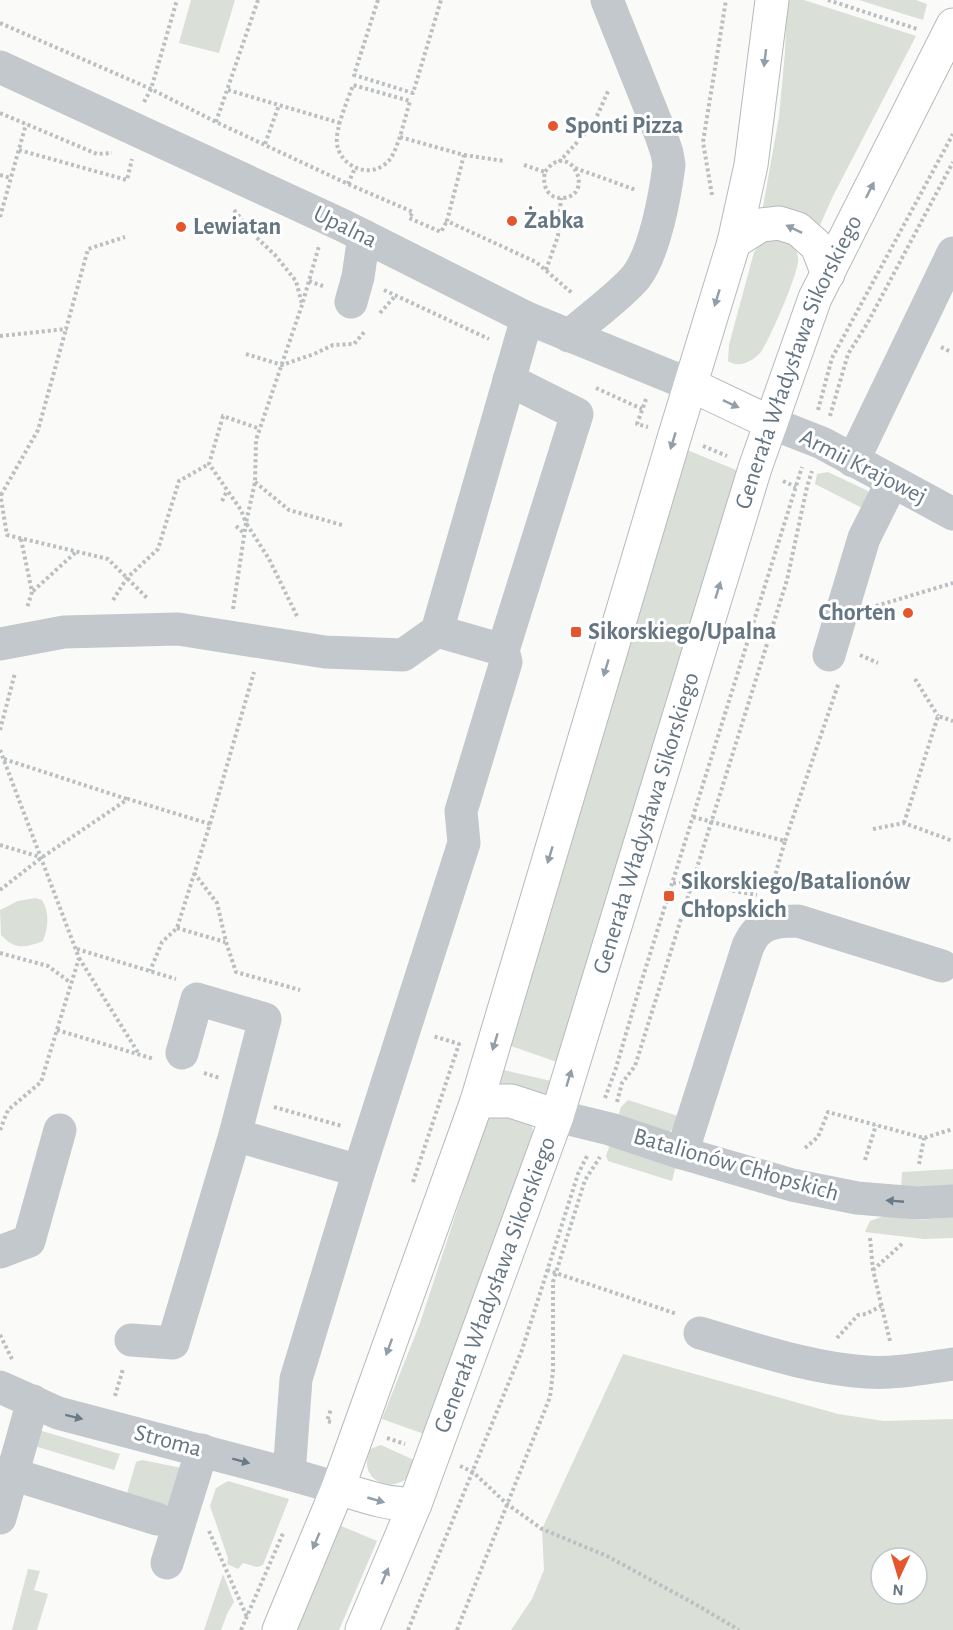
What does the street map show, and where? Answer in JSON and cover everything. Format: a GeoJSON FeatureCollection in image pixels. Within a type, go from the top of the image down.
{"type":"FeatureCollection","features":[{"type":"Feature","properties":{"kind":"main road"},"geometry":{"type":"LineString","coordinates":[[279,1630],[338,1488],[477,1101],[734,242],[751,165],[772,0]]}},
{"type":"Feature","properties":{"kind":"main road","name":"Generała Władysława Sikorskiego"},"geometry":{"type":"LineString","coordinates":[[362,1630],[415,1504],[557,1116],[756,468],[815,298],[949,33]]}},
{"type":"Feature","properties":{"kind":"main road"},"geometry":{"type":"LineString","coordinates":[[734,242],[761,225],[779,223],[798,229],[817,246],[828,274]]}},
{"type":"Feature","properties":{"kind":"main road"},"geometry":{"type":"LineString","coordinates":[[691,385],[771,423]]}},
{"type":"Feature","properties":{"kind":"main road"},"geometry":{"type":"LineString","coordinates":[[477,1101],[511,1101],[557,1116]]}},
{"type":"Feature","properties":{"kind":"main road"},"geometry":{"type":"LineString","coordinates":[[338,1488],[383,1502],[400,1505],[415,1504]]}},
{"type":"Feature","properties":{"kind":"street"},"geometry":{"type":"LineString","coordinates":[[569,336],[636,277],[645,262],[652,247],[669,165],[667,153],[607,0]]}},
{"type":"Feature","properties":{"kind":"street","name":"Upalna"},"geometry":{"type":"LineString","coordinates":[[0,67],[127,148],[364,236],[527,318],[691,385]]}},
{"type":"Feature","properties":{"kind":"street"},"geometry":{"type":"LineString","coordinates":[[363,306],[364,236]]}},
{"type":"Feature","properties":{"kind":"street"},"geometry":{"type":"LineString","coordinates":[[853,461],[953,254]]}},
{"type":"Feature","properties":{"kind":"street"},"geometry":{"type":"LineString","coordinates":[[9,653],[64,632],[178,629],[325,652],[403,655],[437,631],[527,318]]}},
{"type":"Feature","properties":{"kind":"street"},"geometry":{"type":"LineString","coordinates":[[289,1474],[296,1379],[359,1171],[464,843],[461,811],[506,662],[503,650],[576,414],[513,366]]}},
{"type":"Feature","properties":{"kind":"street","name":"Armii Krajowej"},"geometry":{"type":"LineString","coordinates":[[771,423],[816,440],[953,514]]}},
{"type":"Feature","properties":{"kind":"street"},"geometry":{"type":"LineString","coordinates":[[843,661],[864,538],[892,482]]}},
{"type":"Feature","properties":{"kind":"street"},"geometry":{"type":"LineString","coordinates":[[437,631],[503,650]]}},
{"type":"Feature","properties":{"kind":"street"},"geometry":{"type":"LineString","coordinates":[[682,1153],[748,946],[756,932],[782,921],[798,921],[942,966]]}},
{"type":"Feature","properties":{"kind":"street"},"geometry":{"type":"LineString","coordinates":[[131,1340],[173,1343],[235,1135],[265,1019],[197,999],[182,1053]]}},
{"type":"Feature","properties":{"kind":"street","name":"Batalionów Chłopskich"},"geometry":{"type":"LineString","coordinates":[[557,1116],[603,1127],[792,1185],[857,1198],[917,1203],[953,1201]]}},
{"type":"Feature","properties":{"kind":"street"},"geometry":{"type":"LineString","coordinates":[[0,1251],[29,1241],[60,1130]]}},
{"type":"Feature","properties":{"kind":"street"},"geometry":{"type":"LineString","coordinates":[[235,1135],[359,1171]]}},
{"type":"Feature","properties":{"kind":"street"},"geometry":{"type":"LineString","coordinates":[[700,1334],[805,1364],[867,1372],[902,1371],[953,1364]]}},
{"type":"Feature","properties":{"kind":"street","name":"Stroma"},"geometry":{"type":"LineString","coordinates":[[0,1387],[58,1413],[338,1488]]}},
{"type":"Feature","properties":{"kind":"street"},"geometry":{"type":"LineString","coordinates":[[0,1518],[33,1401]]}},
{"type":"Feature","properties":{"kind":"street"},"geometry":{"type":"LineString","coordinates":[[167,1563],[202,1450]]}},
{"type":"Feature","properties":{"kind":"street"},"geometry":{"type":"LineString","coordinates":[[12,1474],[157,1519]]}},
{"type":"Feature","properties":{"kind":"path"},"geometry":{"type":"LineString","coordinates":[[19,150],[128,180],[127,148],[151,89],[177,0]]}},
{"type":"Feature","properties":{"kind":"path"},"geometry":{"type":"LineString","coordinates":[[216,122],[258,0]]}},
{"type":"Feature","properties":{"kind":"path"},"geometry":{"type":"LineString","coordinates":[[378,0],[354,75],[413,93],[441,0]]}},
{"type":"Feature","properties":{"kind":"path"},"geometry":{"type":"LineString","coordinates":[[828,0],[918,29],[949,33]]}},
{"type":"Feature","properties":{"kind":"path"},"geometry":{"type":"LineString","coordinates":[[0,23],[151,89],[348,184],[413,212],[410,218],[441,232],[447,221],[464,155]]}},
{"type":"Feature","properties":{"kind":"path"},"geometry":{"type":"LineString","coordinates":[[382,93],[384,84]]}},
{"type":"Feature","properties":{"kind":"path"},"geometry":{"type":"LineString","coordinates":[[352,85],[382,93],[410,101],[400,137],[392,157],[386,164],[370,170],[356,168],[345,162],[340,154],[337,141],[352,85]]}},
{"type":"Feature","properties":{"kind":"path"},"geometry":{"type":"LineString","coordinates":[[575,168],[579,176],[579,185],[575,192],[561,198],[554,197],[545,189],[543,180],[545,172],[553,164],[559,162],[593,125],[610,85]]}},
{"type":"Feature","properties":{"kind":"path"},"geometry":{"type":"LineString","coordinates":[[228,90],[340,123]]}},
{"type":"Feature","properties":{"kind":"path"},"geometry":{"type":"LineString","coordinates":[[265,144],[279,105]]}},
{"type":"Feature","properties":{"kind":"path"},"geometry":{"type":"LineString","coordinates":[[0,113],[97,154],[127,148]]}},
{"type":"Feature","properties":{"kind":"path"},"geometry":{"type":"LineString","coordinates":[[0,217],[26,124]]}},
{"type":"Feature","properties":{"kind":"path"},"geometry":{"type":"LineString","coordinates":[[408,1630],[522,1350],[578,1174],[603,1127],[622,1083],[635,1066],[787,580],[816,440],[820,404],[832,357],[953,134]]}},
{"type":"Feature","properties":{"kind":"path"},"geometry":{"type":"LineString","coordinates":[[400,137],[464,155],[504,161]]}},
{"type":"Feature","properties":{"kind":"path"},"geometry":{"type":"LineString","coordinates":[[127,148],[139,160]]}},
{"type":"Feature","properties":{"kind":"path"},"geometry":{"type":"LineString","coordinates":[[559,162],[662,200]]}},
{"type":"Feature","properties":{"kind":"path"},"geometry":{"type":"LineString","coordinates":[[456,1630],[550,1397],[553,1382],[555,1274],[585,1180],[600,1157],[603,1127],[615,1071],[640,984],[816,440],[831,412],[848,354],[867,324],[953,162]]}},
{"type":"Feature","properties":{"kind":"path"},"geometry":{"type":"LineString","coordinates":[[524,165],[545,172]]}},
{"type":"Feature","properties":{"kind":"path"},"geometry":{"type":"LineString","coordinates":[[348,184],[356,168]]}},
{"type":"Feature","properties":{"kind":"path"},"geometry":{"type":"LineString","coordinates":[[0,175],[11,178]]}},
{"type":"Feature","properties":{"kind":"path"},"geometry":{"type":"LineString","coordinates":[[546,271],[558,236],[561,198]]}},
{"type":"Feature","properties":{"kind":"path"},"geometry":{"type":"LineString","coordinates":[[229,205],[296,281],[302,305]]}},
{"type":"Feature","properties":{"kind":"path"},"geometry":{"type":"LineString","coordinates":[[447,221],[536,262],[595,313]]}},
{"type":"Feature","properties":{"kind":"path"},"geometry":{"type":"LineString","coordinates":[[125,237],[88,249],[38,430],[0,494],[7,536],[108,559],[151,602]]}},
{"type":"Feature","properties":{"kind":"path"},"geometry":{"type":"LineString","coordinates":[[150,971],[162,942],[177,928],[255,669],[246,650],[233,638],[231,619],[255,482],[256,440],[302,305],[320,239]]}},
{"type":"Feature","properties":{"kind":"path"},"geometry":{"type":"LineString","coordinates":[[309,281],[323,286]]}},
{"type":"Feature","properties":{"kind":"path"},"geometry":{"type":"LineString","coordinates":[[363,306],[396,295]]}},
{"type":"Feature","properties":{"kind":"path"},"geometry":{"type":"LineString","coordinates":[[363,306],[396,295],[513,366]]}},
{"type":"Feature","properties":{"kind":"path"},"geometry":{"type":"LineString","coordinates":[[246,354],[282,365],[333,345],[354,344],[363,306]]}},
{"type":"Feature","properties":{"kind":"path"},"geometry":{"type":"LineString","coordinates":[[0,336],[66,329]]}},
{"type":"Feature","properties":{"kind":"path"},"geometry":{"type":"LineString","coordinates":[[590,386],[642,409]]}},
{"type":"Feature","properties":{"kind":"path"},"geometry":{"type":"LineString","coordinates":[[820,404],[831,412]]}},
{"type":"Feature","properties":{"kind":"path"},"geometry":{"type":"LineString","coordinates":[[112,602],[127,578],[158,549],[179,481],[209,464],[223,416],[260,429]]}},
{"type":"Feature","properties":{"kind":"path"},"geometry":{"type":"LineString","coordinates":[[209,464],[241,510],[246,523],[269,559],[298,618]]}},
{"type":"Feature","properties":{"kind":"path"},"geometry":{"type":"LineString","coordinates":[[255,482],[289,510],[342,525]]}},
{"type":"Feature","properties":{"kind":"path"},"geometry":{"type":"LineString","coordinates":[[222,501],[227,491]]}},
{"type":"Feature","properties":{"kind":"path"},"geometry":{"type":"LineString","coordinates":[[236,526],[245,533]]}},
{"type":"Feature","properties":{"kind":"path"},"geometry":{"type":"LineString","coordinates":[[21,539],[32,592],[24,614]]}},
{"type":"Feature","properties":{"kind":"path"},"geometry":{"type":"LineString","coordinates":[[32,592],[76,552]]}},
{"type":"Feature","properties":{"kind":"path"},"geometry":{"type":"LineString","coordinates":[[876,606],[953,583]]}},
{"type":"Feature","properties":{"kind":"path"},"geometry":{"type":"LineString","coordinates":[[0,730],[9,653]]}},
{"type":"Feature","properties":{"kind":"path"},"geometry":{"type":"LineString","coordinates":[[769,897],[843,661],[878,663]]}},
{"type":"Feature","properties":{"kind":"path"},"geometry":{"type":"LineString","coordinates":[[915,679],[938,716],[953,721]]}},
{"type":"Feature","properties":{"kind":"path"},"geometry":{"type":"LineString","coordinates":[[904,823],[938,716]]}},
{"type":"Feature","properties":{"kind":"path"},"geometry":{"type":"LineString","coordinates":[[0,750],[79,958],[139,1054]]}},
{"type":"Feature","properties":{"kind":"path"},"geometry":{"type":"LineString","coordinates":[[4,759],[210,824]]}},
{"type":"Feature","properties":{"kind":"path"},"geometry":{"type":"LineString","coordinates":[[0,890],[41,858],[128,799]]}},
{"type":"Feature","properties":{"kind":"path"},"geometry":{"type":"LineString","coordinates":[[693,817],[785,841]]}},
{"type":"Feature","properties":{"kind":"path"},"geometry":{"type":"LineString","coordinates":[[873,829],[904,823],[953,841]]}},
{"type":"Feature","properties":{"kind":"path"},"geometry":{"type":"LineString","coordinates":[[0,845],[41,858]]}},
{"type":"Feature","properties":{"kind":"path"},"geometry":{"type":"LineString","coordinates":[[194,872],[217,903],[236,972],[300,990]]}},
{"type":"Feature","properties":{"kind":"path"},"geometry":{"type":"LineString","coordinates":[[673,883],[758,895]]}},
{"type":"Feature","properties":{"kind":"path"},"geometry":{"type":"LineString","coordinates":[[177,928],[226,942]]}},
{"type":"Feature","properties":{"kind":"path"},"geometry":{"type":"LineString","coordinates":[[76,949],[177,980]]}},
{"type":"Feature","properties":{"kind":"path"},"geometry":{"type":"LineString","coordinates":[[0,953],[48,966],[71,983]]}},
{"type":"Feature","properties":{"kind":"path"},"geometry":{"type":"LineString","coordinates":[[0,1130],[8,1110],[40,1082],[79,958]]}},
{"type":"Feature","properties":{"kind":"path"},"geometry":{"type":"LineString","coordinates":[[244,1099],[371,1134]]}},
{"type":"Feature","properties":{"kind":"path"},"geometry":{"type":"LineString","coordinates":[[805,1148],[818,1137],[828,1112],[924,1138],[953,1129]]}},
{"type":"Feature","properties":{"kind":"path"},"geometry":{"type":"LineString","coordinates":[[865,1160],[876,1125]]}},
{"type":"Feature","properties":{"kind":"path"},"geometry":{"type":"LineString","coordinates":[[919,1164],[924,1138]]}},
{"type":"Feature","properties":{"kind":"path"},"geometry":{"type":"LineString","coordinates":[[585,1160],[595,1164]]}},
{"type":"Feature","properties":{"kind":"path"},"geometry":{"type":"LineString","coordinates":[[870,1238],[873,1270],[892,1349]]}},
{"type":"Feature","properties":{"kind":"path"},"geometry":{"type":"LineString","coordinates":[[873,1270],[904,1242]]}},
{"type":"Feature","properties":{"kind":"path"},"geometry":{"type":"LineString","coordinates":[[547,1270],[555,1274]]}},
{"type":"Feature","properties":{"kind":"path"},"geometry":{"type":"LineString","coordinates":[[112,1406],[131,1340]]}},
{"type":"Feature","properties":{"kind":"path"},"geometry":{"type":"LineString","coordinates":[[324,1430],[327,1421]]}},
{"type":"Feature","properties":{"kind":"path"},"geometry":{"type":"LineString","coordinates":[[472,1472],[507,1504],[542,1529],[607,1556],[739,1630]]}},
{"type":"Feature","properties":{"kind":"path"},"geometry":{"type":"LineString","coordinates":[[205,1523],[247,1617]]}},
{"type":"Feature","properties":{"kind":"path"},"geometry":{"type":"LineString","coordinates":[[241,1630],[285,1530]]}},
{"type":"Feature","properties":{"kind":"shaded area"},"geometry":{"type":"Polygon","coordinates":[[[191,0],[235,0],[219,53],[179,43],[191,0]]]}},
{"type":"Feature","properties":{"kind":"shaded area"},"geometry":{"type":"Polygon","coordinates":[[[787,0],[804,0],[916,36],[833,196],[816,234],[762,212],[779,117],[787,0]]]}},
{"type":"Feature","properties":{"kind":"shaded area"},"geometry":{"type":"Polygon","coordinates":[[[859,0],[916,0],[927,4],[923,20],[859,0]]]}},
{"type":"Feature","properties":{"kind":"shaded area"},"geometry":{"type":"Polygon","coordinates":[[[769,238],[791,241],[798,256],[793,280],[761,352],[746,363],[732,363],[728,361],[729,345],[754,252],[761,243],[769,238]]]}},
{"type":"Feature","properties":{"kind":"shaded area"},"geometry":{"type":"Polygon","coordinates":[[[687,450],[741,472],[557,1062],[511,1046],[687,450]]]}},
{"type":"Feature","properties":{"kind":"shaded area"},"geometry":{"type":"Polygon","coordinates":[[[828,472],[868,491],[871,498],[864,509],[815,484],[817,474],[828,472]]]}},
{"type":"Feature","properties":{"kind":"shaded area"},"geometry":{"type":"Polygon","coordinates":[[[35,898],[42,900],[47,915],[43,941],[20,946],[6,940],[1,935],[0,910],[18,901],[35,898]]]}},
{"type":"Feature","properties":{"kind":"shaded area"},"geometry":{"type":"Polygon","coordinates":[[[504,1070],[551,1081],[546,1094],[518,1087],[499,1089],[504,1070]]]}},
{"type":"Feature","properties":{"kind":"shaded area"},"geometry":{"type":"Polygon","coordinates":[[[628,1100],[678,1116],[674,1128],[669,1132],[618,1117],[621,1107],[628,1100]]]}},
{"type":"Feature","properties":{"kind":"shaded area"},"geometry":{"type":"Polygon","coordinates":[[[495,1113],[528,1119],[534,1136],[427,1435],[382,1419],[420,1323],[487,1119],[495,1113]]]}},
{"type":"Feature","properties":{"kind":"shaded area"},"geometry":{"type":"Polygon","coordinates":[[[610,1144],[676,1165],[672,1181],[608,1161],[606,1156],[610,1144]]]}},
{"type":"Feature","properties":{"kind":"shaded area"},"geometry":{"type":"Polygon","coordinates":[[[953,1169],[953,1188],[901,1188],[902,1172],[953,1169]]]}},
{"type":"Feature","properties":{"kind":"shaded area"},"geometry":{"type":"Polygon","coordinates":[[[884,1216],[919,1220],[953,1217],[953,1238],[924,1239],[865,1232],[870,1221],[884,1216]]]}},
{"type":"Feature","properties":{"kind":"shaded area"},"geometry":{"type":"Polygon","coordinates":[[[623,1354],[838,1414],[884,1421],[953,1419],[953,1630],[511,1630],[532,1599],[544,1570],[542,1529],[623,1354]]]}},
{"type":"Feature","properties":{"kind":"shaded area"},"geometry":{"type":"Polygon","coordinates":[[[35,1429],[120,1454],[114,1470],[28,1444],[35,1429]]]}},
{"type":"Feature","properties":{"kind":"shaded area"},"geometry":{"type":"Polygon","coordinates":[[[381,1445],[416,1461],[402,1482],[382,1483],[371,1476],[367,1461],[370,1449],[381,1445]]]}},
{"type":"Feature","properties":{"kind":"shaded area"},"geometry":{"type":"Polygon","coordinates":[[[142,1460],[182,1468],[170,1506],[160,1509],[125,1500],[136,1462],[142,1460]]]}},
{"type":"Feature","properties":{"kind":"shaded area"},"geometry":{"type":"Polygon","coordinates":[[[228,1481],[289,1499],[263,1565],[257,1567],[243,1563],[238,1569],[227,1564],[228,1558],[210,1506],[216,1488],[228,1481]]]}},
{"type":"Feature","properties":{"kind":"shaded area"},"geometry":{"type":"Polygon","coordinates":[[[339,1525],[377,1541],[339,1630],[294,1630],[339,1525]]]}},
{"type":"Feature","properties":{"kind":"shaded area"},"geometry":{"type":"Polygon","coordinates":[[[28,1569],[40,1571],[34,1590],[48,1594],[37,1630],[12,1630],[28,1569]]]}},
{"type":"Feature","properties":{"kind":"shaded area"},"geometry":{"type":"Polygon","coordinates":[[[223,1574],[234,1602],[221,1630],[204,1630],[223,1574]]]}},
{"type":"Feature","properties":{"kind":"place","name":"Sponti Pizza"},"geometry":{"type":"Point","coordinates":[553,126]}},
{"type":"Feature","properties":{"kind":"place","name":"Żabka"},"geometry":{"type":"Point","coordinates":[512,221]}},
{"type":"Feature","properties":{"kind":"place","name":"Lewiatan"},"geometry":{"type":"Point","coordinates":[181,227]}},
{"type":"Feature","properties":{"kind":"place","name":"Chorten"},"geometry":{"type":"Point","coordinates":[908,613]}},
{"type":"Feature","properties":{"kind":"place","name":"Sikorskiego/Upalna"},"geometry":{"type":"Point","coordinates":[576,632]}},
{"type":"Feature","properties":{"kind":"place","name":"Sikorskiego/Batalionów Chłopskich"},"geometry":{"type":"Point","coordinates":[669,896]}}]}
